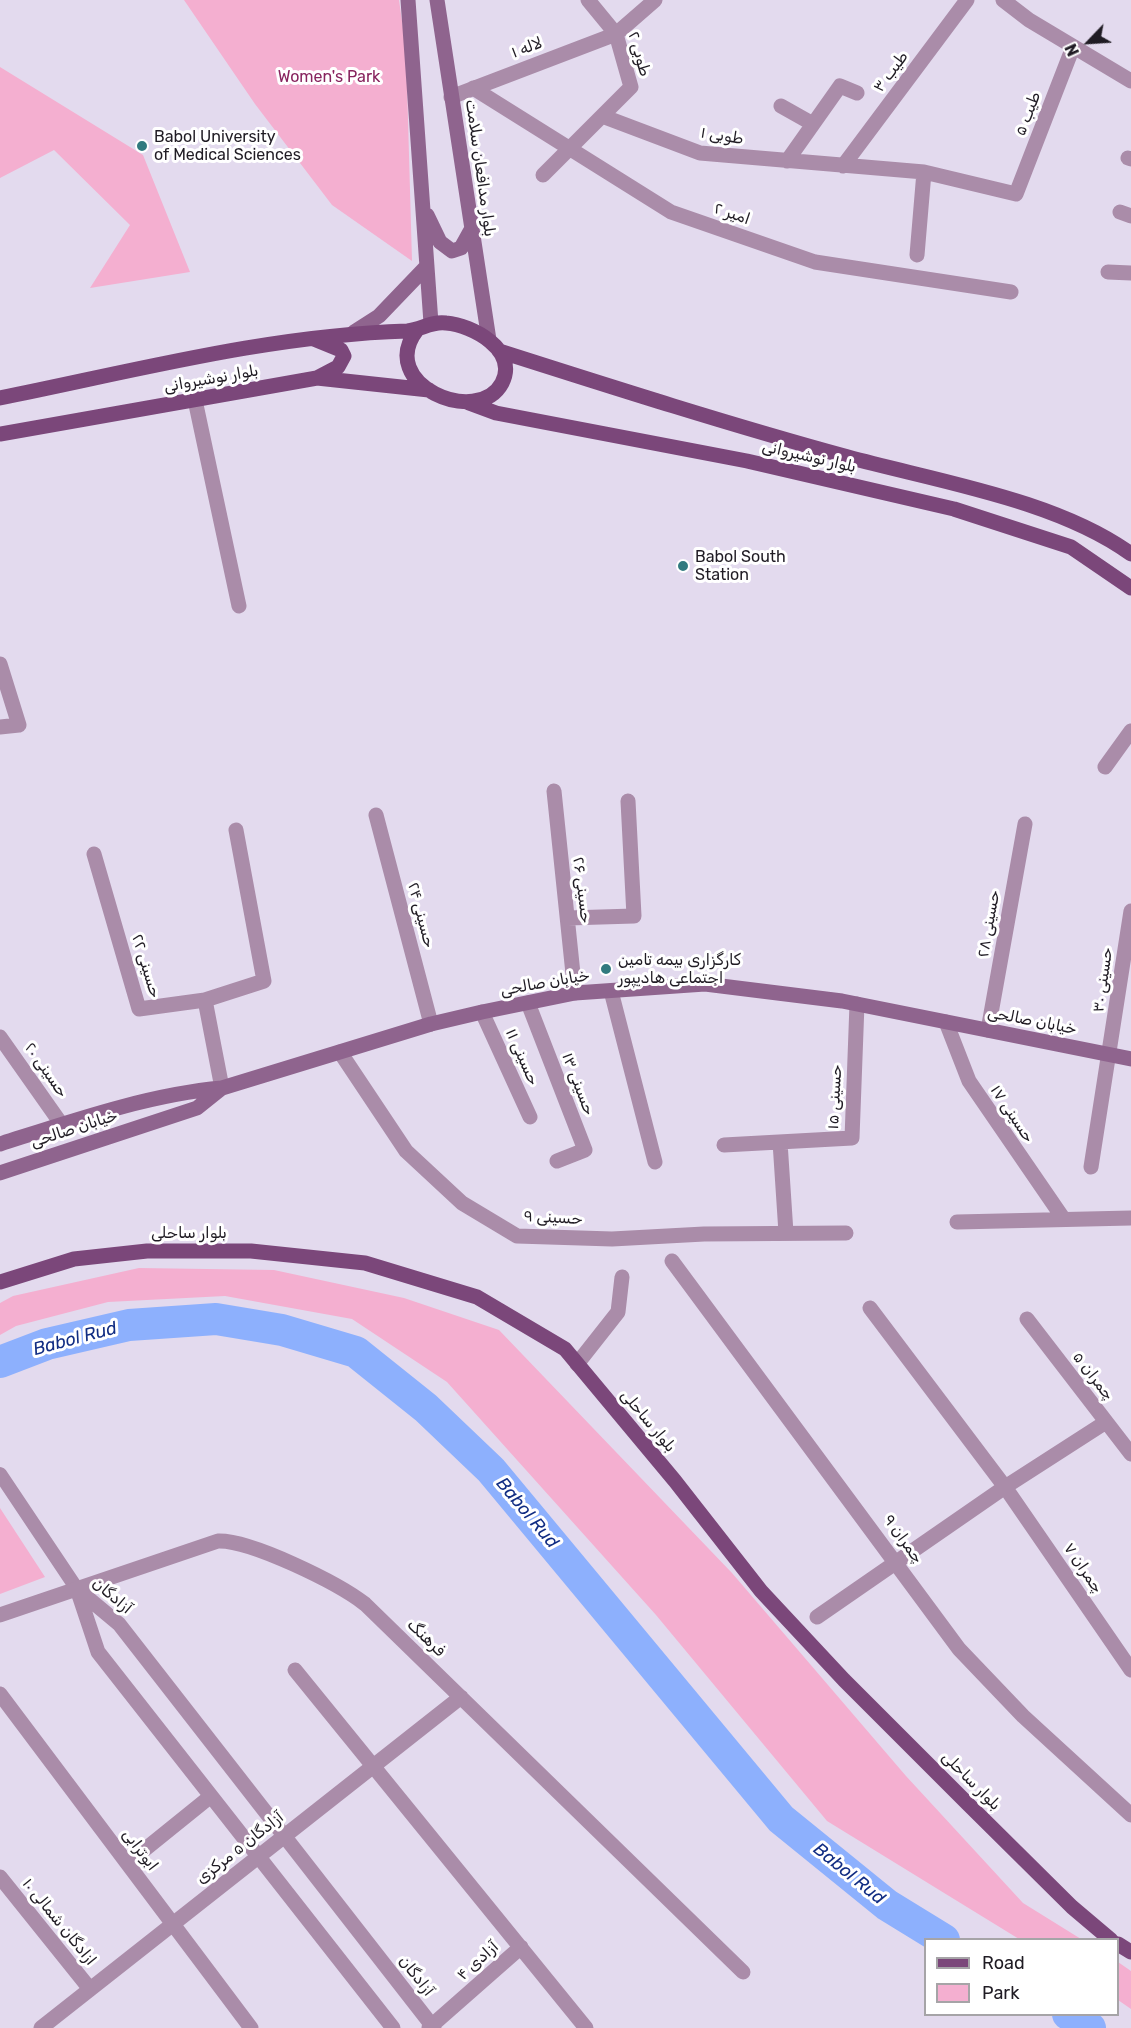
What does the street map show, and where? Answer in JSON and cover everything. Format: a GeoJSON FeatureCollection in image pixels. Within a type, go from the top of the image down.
{"type":"FeatureCollection","features":[{"type":"Feature","properties":{"kind":"main road"},"geometry":{"type":"LineString","coordinates":[[408,0],[427,266],[424,327]]}},
{"type":"Feature","properties":{"kind":"main road","name":"بلوار مدافعان سلامت"},"geometry":{"type":"LineString","coordinates":[[437,0],[471,230],[494,346]]}},
{"type":"Feature","properties":{"kind":"main road"},"geometry":{"type":"LineString","coordinates":[[424,207],[444,248],[452,251],[461,248],[471,230]]}},
{"type":"Feature","properties":{"kind":"main road"},"geometry":{"type":"LineString","coordinates":[[354,332],[379,316],[427,266]]}},
{"type":"Feature","properties":{"kind":"main road"},"geometry":{"type":"LineString","coordinates":[[457,325],[494,346],[505,365],[503,381],[493,394],[479,401],[465,402],[429,390],[411,373],[405,359],[407,343],[424,327],[457,325]]}},
{"type":"Feature","properties":{"kind":"main road","name":"بلوار نوشیروانی"},"geometry":{"type":"LineString","coordinates":[[0,398],[224,353],[354,332],[424,327]]}},
{"type":"Feature","properties":{"kind":"main road"},"geometry":{"type":"LineString","coordinates":[[312,339],[331,344],[341,350],[344,356],[338,367],[317,378]]}},
{"type":"Feature","properties":{"kind":"main road","name":"بلوار نوشیروانی"},"geometry":{"type":"LineString","coordinates":[[494,346],[748,429],[1074,520],[1131,554]]}},
{"type":"Feature","properties":{"kind":"main road","name":"بلوار نوشیروانی"},"geometry":{"type":"LineString","coordinates":[[0,434],[317,378],[429,390]]}},
{"type":"Feature","properties":{"kind":"main road","name":"بلوار نوشیروانی"},"geometry":{"type":"LineString","coordinates":[[465,402],[496,413],[747,461],[954,509],[1071,547],[1131,588]]}},
{"type":"Feature","properties":{"kind":"main road","name":"خيابان صالحی"},"geometry":{"type":"LineString","coordinates":[[0,1144],[193,1090],[222,1088],[431,1024],[575,993],[705,984],[857,1004],[1131,1059]]}},
{"type":"Feature","properties":{"kind":"main road","name":"خيابان صالحی"},"geometry":{"type":"LineString","coordinates":[[0,1173],[197,1108],[222,1088]]}},
{"type":"Feature","properties":{"kind":"main road","name":"بلوار ساحلی"},"geometry":{"type":"LineString","coordinates":[[0,1282],[74,1259],[147,1251],[251,1251],[365,1263],[477,1297],[565,1349],[769,1599],[844,1680],[967,1803],[1072,1907],[1109,1938]]}},
{"type":"Feature","properties":{"kind":"street","name":"طوبی ۲"},"geometry":{"type":"LineString","coordinates":[[588,0],[616,34],[631,87],[602,116]]}},
{"type":"Feature","properties":{"kind":"street"},"geometry":{"type":"LineString","coordinates":[[616,34],[655,0]]}},
{"type":"Feature","properties":{"kind":"street","name":"طیب ۳"},"geometry":{"type":"LineString","coordinates":[[843,166],[967,0]]}},
{"type":"Feature","properties":{"kind":"street"},"geometry":{"type":"LineString","coordinates":[[1003,0],[1029,20],[1131,81]]}},
{"type":"Feature","properties":{"kind":"street","name":"لاله ۱"},"geometry":{"type":"LineString","coordinates":[[451,97],[616,34]]}},
{"type":"Feature","properties":{"kind":"street","name":"طیب ۵"},"geometry":{"type":"LineString","coordinates":[[1016,194],[1073,47]]}},
{"type":"Feature","properties":{"kind":"street"},"geometry":{"type":"LineString","coordinates":[[787,161],[840,86],[857,93]]}},
{"type":"Feature","properties":{"kind":"street","name":"امیر ۲"},"geometry":{"type":"LineString","coordinates":[[473,88],[568,150],[671,212],[815,262],[1011,292]]}},
{"type":"Feature","properties":{"kind":"street"},"geometry":{"type":"LineString","coordinates":[[781,106],[813,124]]}},
{"type":"Feature","properties":{"kind":"street"},"geometry":{"type":"LineString","coordinates":[[543,175],[602,116]]}},
{"type":"Feature","properties":{"kind":"street","name":"طوبی ۱"},"geometry":{"type":"LineString","coordinates":[[602,116],[700,153],[924,172],[1016,194]]}},
{"type":"Feature","properties":{"kind":"street"},"geometry":{"type":"LineString","coordinates":[[917,255],[924,172]]}},
{"type":"Feature","properties":{"kind":"street"},"geometry":{"type":"LineString","coordinates":[[1108,272],[1131,273]]}},
{"type":"Feature","properties":{"kind":"street"},"geometry":{"type":"LineString","coordinates":[[195,400],[239,606]]}},
{"type":"Feature","properties":{"kind":"street"},"geometry":{"type":"LineString","coordinates":[[0,664],[20,725],[0,727]]}},
{"type":"Feature","properties":{"kind":"street"},"geometry":{"type":"LineString","coordinates":[[1105,767],[1131,731]]}},
{"type":"Feature","properties":{"kind":"street","name":"حسینی ۲۶"},"geometry":{"type":"LineString","coordinates":[[554,791],[575,993]]}},
{"type":"Feature","properties":{"kind":"street"},"geometry":{"type":"LineString","coordinates":[[568,918],[634,916],[628,801]]}},
{"type":"Feature","properties":{"kind":"street","name":"حسینی ۲۴"},"geometry":{"type":"LineString","coordinates":[[376,815],[431,1024]]}},
{"type":"Feature","properties":{"kind":"street","name":"حسینی ۲۸"},"geometry":{"type":"LineString","coordinates":[[988,1030],[1025,824]]}},
{"type":"Feature","properties":{"kind":"street"},"geometry":{"type":"LineString","coordinates":[[222,1088],[205,1000],[264,981],[236,830]]}},
{"type":"Feature","properties":{"kind":"street","name":"حسینی ۲۲"},"geometry":{"type":"LineString","coordinates":[[94,854],[139,1010],[205,1000]]}},
{"type":"Feature","properties":{"kind":"street","name":"حسینی ۳۰"},"geometry":{"type":"LineString","coordinates":[[1091,1167],[1131,910]]}},
{"type":"Feature","properties":{"kind":"street"},"geometry":{"type":"LineString","coordinates":[[611,991],[655,1162]]}},
{"type":"Feature","properties":{"kind":"street","name":"حسینی ۱۳"},"geometry":{"type":"LineString","coordinates":[[528,1003],[585,1150],[557,1161]]}},
{"type":"Feature","properties":{"kind":"street","name":"حسینی ۱۵"},"geometry":{"type":"LineString","coordinates":[[724,1145],[852,1138],[857,1004]]}},
{"type":"Feature","properties":{"kind":"street","name":"حسینی ۱۱"},"geometry":{"type":"LineString","coordinates":[[482,1012],[530,1117]]}},
{"type":"Feature","properties":{"kind":"street","name":"حسینی ۱۷"},"geometry":{"type":"LineString","coordinates":[[946,1022],[969,1080],[1063,1218]]}},
{"type":"Feature","properties":{"kind":"street","name":"حسینی ٢٠"},"geometry":{"type":"LineString","coordinates":[[0,1037],[62,1125]]}},
{"type":"Feature","properties":{"kind":"street","name":"حسینی ٩"},"geometry":{"type":"LineString","coordinates":[[340,1052],[406,1151],[462,1203],[517,1236],[612,1239],[846,1233]]}},
{"type":"Feature","properties":{"kind":"street"},"geometry":{"type":"LineString","coordinates":[[780,1142],[786,1233]]}},
{"type":"Feature","properties":{"kind":"street"},"geometry":{"type":"LineString","coordinates":[[957,1222],[1131,1218]]}},
{"type":"Feature","properties":{"kind":"street","name":"چمران ۹"},"geometry":{"type":"LineString","coordinates":[[672,1261],[898,1563],[959,1649],[1023,1716],[1131,1815]]}},
{"type":"Feature","properties":{"kind":"street"},"geometry":{"type":"LineString","coordinates":[[577,1364],[618,1312],[622,1277]]}},
{"type":"Feature","properties":{"kind":"street","name":"چمران ۷"},"geometry":{"type":"LineString","coordinates":[[870,1308],[1005,1487],[1131,1670]]}},
{"type":"Feature","properties":{"kind":"street","name":"چمران ۵"},"geometry":{"type":"LineString","coordinates":[[1027,1319],[1131,1454]]}},
{"type":"Feature","properties":{"kind":"street"},"geometry":{"type":"LineString","coordinates":[[817,1617],[1005,1487],[1106,1422]]}},
{"type":"Feature","properties":{"kind":"street"},"geometry":{"type":"LineString","coordinates":[[0,1474],[77,1589]]}},
{"type":"Feature","properties":{"kind":"street","name":"فرهنگ"},"geometry":{"type":"LineString","coordinates":[[0,1616],[210,1543],[236,1542],[355,1596],[743,1972]]}},
{"type":"Feature","properties":{"kind":"street","name":"آزادگان"},"geometry":{"type":"LineString","coordinates":[[77,1589],[98,1652],[393,2028]]}},
{"type":"Feature","properties":{"kind":"street","name":"آزادگان"},"geometry":{"type":"LineString","coordinates":[[77,1589],[119,1624],[432,2027]]}},
{"type":"Feature","properties":{"kind":"street"},"geometry":{"type":"LineString","coordinates":[[295,1670],[586,2028]]}},
{"type":"Feature","properties":{"kind":"street","name":"ابوترابی"},"geometry":{"type":"LineString","coordinates":[[0,1694],[252,2028]]}},
{"type":"Feature","properties":{"kind":"street","name":"آزادگان ۵ مرکزی"},"geometry":{"type":"LineString","coordinates":[[41,2028],[461,1697]]}},
{"type":"Feature","properties":{"kind":"street"},"geometry":{"type":"LineString","coordinates":[[128,1863],[211,1796]]}},
{"type":"Feature","properties":{"kind":"street","name":"ازادگان شمالی ۱۰"},"geometry":{"type":"LineString","coordinates":[[0,1877],[90,1989]]}},
{"type":"Feature","properties":{"kind":"street","name":"آزادی ۴"},"geometry":{"type":"LineString","coordinates":[[432,2027],[521,1947]]}},
{"type":"Feature","properties":{"kind":"green space","name":"Women's Park"},"geometry":{"type":"Polygon","coordinates":[[[184,0],[399,0],[406,49],[412,261],[332,205],[255,104],[184,0]]]}},
{"type":"Feature","properties":{"kind":"green space"},"geometry":{"type":"Polygon","coordinates":[[[0,67],[143,155],[190,272],[90,288],[130,225],[54,150],[0,178],[0,67]]]}},
{"type":"Feature","properties":{"kind":"green space"},"geometry":{"type":"Polygon","coordinates":[[[139,1268],[274,1270],[404,1298],[499,1330],[732,1573],[906,1776],[1023,1903],[1079,1938],[1017,1938],[827,1821],[656,1615],[447,1382],[352,1319],[225,1296],[108,1302],[16,1326],[0,1335],[0,1303],[13,1296],[139,1268]]]}},
{"type":"Feature","properties":{"kind":"green space"},"geometry":{"type":"Polygon","coordinates":[[[0,1508],[45,1577],[0,1594],[0,1508]]]}},
{"type":"Feature","properties":{"kind":"green space"},"geometry":{"type":"Polygon","coordinates":[[[1119,1963],[1131,1971],[1131,2009],[1119,2001],[1119,1963]]]}},
{"type":"Feature","properties":{"kind":"waterway","name":"Babol Rud"},"geometry":{"type":"LineString","coordinates":[[0,1362],[47,1344],[129,1325],[216,1319],[282,1330],[356,1352],[426,1408],[491,1470],[781,1819],[887,1905],[941,1938]]}},
{"type":"Feature","properties":{"kind":"waterway","name":"Babol Rud"},"geometry":{"type":"LineString","coordinates":[[1071,2016],[1090,2028]]}},
{"type":"Feature","properties":{"kind":"place","name":"Babol University of Medical Sciences"},"geometry":{"type":"Point","coordinates":[142,146]}},
{"type":"Feature","properties":{"kind":"place","name":"Babol South Station"},"geometry":{"type":"Point","coordinates":[683,566]}},
{"type":"Feature","properties":{"kind":"place","name":"کارگزاری بیمه تامین اجتماعی هادیپور"},"geometry":{"type":"Point","coordinates":[606,969]}}]}
